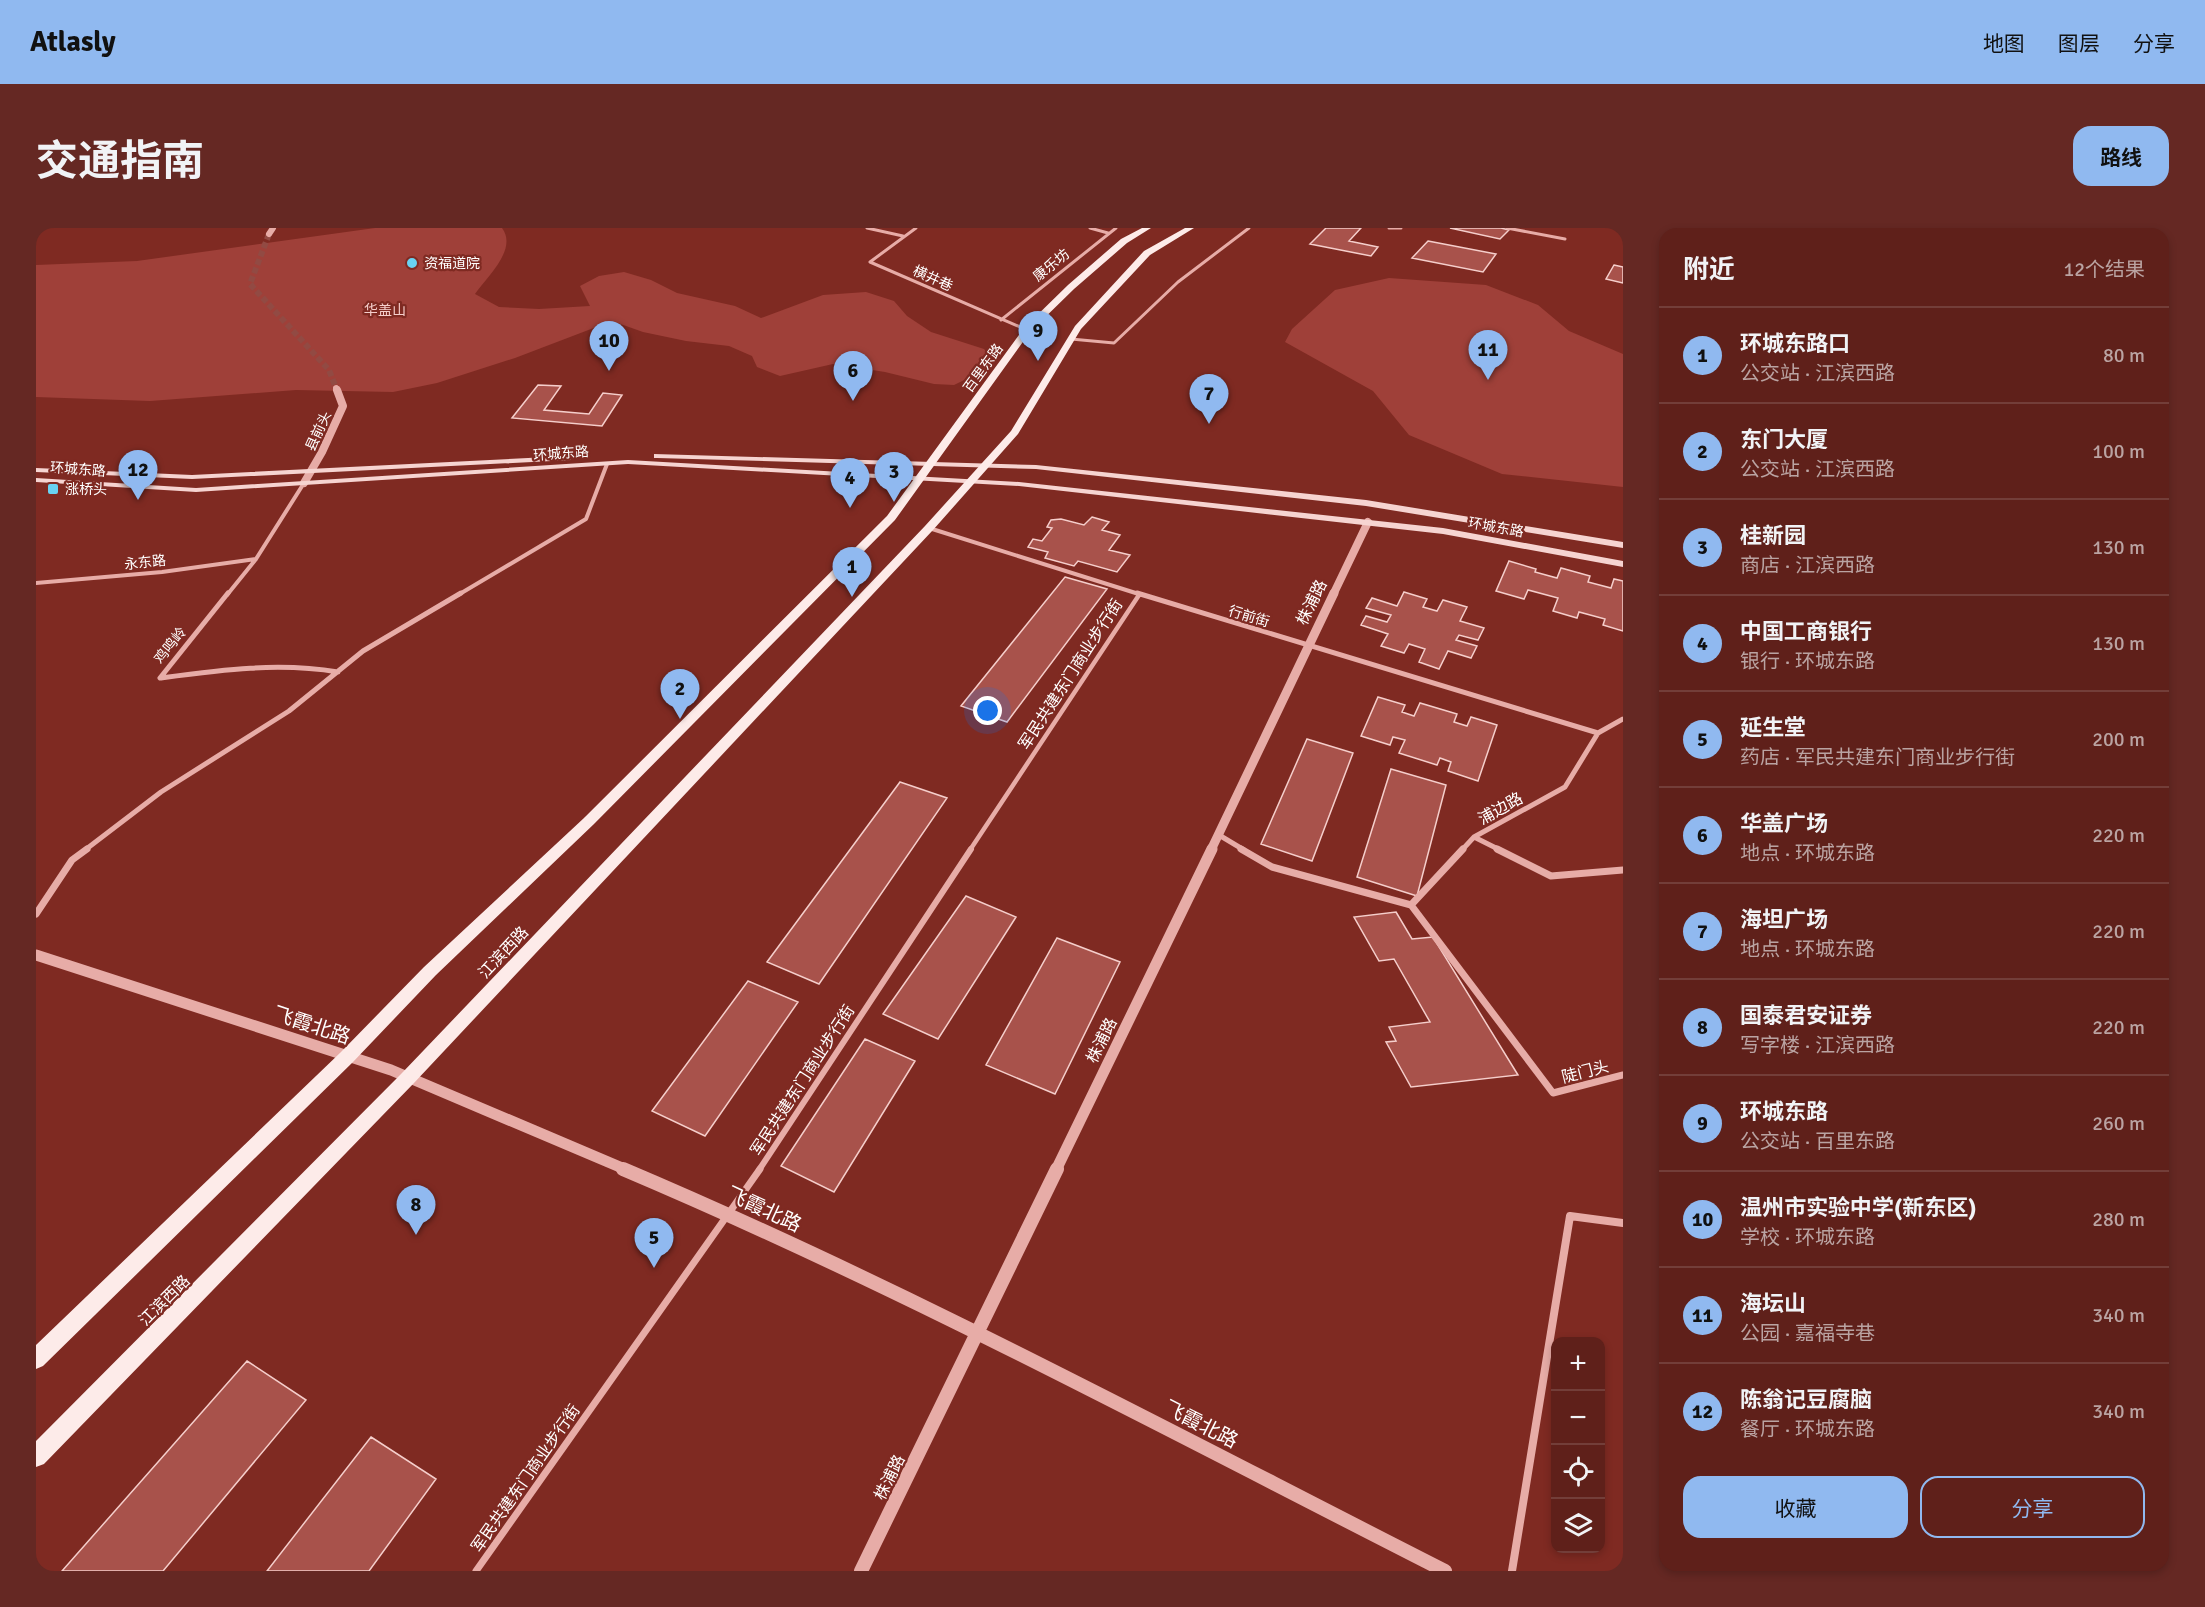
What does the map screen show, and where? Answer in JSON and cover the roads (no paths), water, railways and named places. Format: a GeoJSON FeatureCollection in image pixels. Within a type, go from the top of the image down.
{"type":"FeatureCollection","features":[{"type":"Feature","properties":{"kind":"main road","name":"百里东路"},"geometry":{"type":"LineString","coordinates":[[932,464],[1027,330],[1071,287],[1124,242],[1147,228]]}},
{"type":"Feature","properties":{"kind":"main road"},"geometry":{"type":"LineString","coordinates":[[988,464],[1015,432],[1078,328],[1147,254],[1190,228]]}},
{"type":"Feature","properties":{"kind":"main road","name":"环城东路"},"geometry":{"type":"LineString","coordinates":[[36,470],[192,477],[624,455],[988,464],[1036,467],[1366,503],[1623,545]]}},
{"type":"Feature","properties":{"kind":"main road","name":"环城东路"},"geometry":{"type":"LineString","coordinates":[[36,480],[196,490],[628,462],[1019,484],[1443,531],[1623,564]]}},
{"type":"Feature","properties":{"kind":"main road"},"geometry":{"type":"LineString","coordinates":[[36,1359],[347,1057],[430,971],[589,821],[891,518],[932,464]]}},
{"type":"Feature","properties":{"kind":"main road","name":"江滨西路"},"geometry":{"type":"LineString","coordinates":[[36,1456],[408,1078],[988,464]]}},
{"type":"Feature","properties":{"kind":"street"},"geometry":{"type":"LineString","coordinates":[[269,234],[273,228]]}},
{"type":"Feature","properties":{"kind":"street"},"geometry":{"type":"LineString","coordinates":[[867,228],[903,236],[916,228]]}},
{"type":"Feature","properties":{"kind":"street"},"geometry":{"type":"LineString","coordinates":[[1090,228],[1108,233]]}},
{"type":"Feature","properties":{"kind":"street","name":"康乐坊"},"geometry":{"type":"LineString","coordinates":[[1001,320],[1116,228]]}},
{"type":"Feature","properties":{"kind":"street"},"geometry":{"type":"LineString","coordinates":[[1071,339],[1114,343],[1158,298],[1203,259],[1249,228]]}},
{"type":"Feature","properties":{"kind":"street"},"geometry":{"type":"LineString","coordinates":[[1389,228],[1401,228]]}},
{"type":"Feature","properties":{"kind":"street"},"geometry":{"type":"LineString","coordinates":[[1508,228],[1565,239]]}},
{"type":"Feature","properties":{"kind":"street","name":"横井巷"},"geometry":{"type":"LineString","coordinates":[[903,236],[870,262],[1027,330]]}},
{"type":"Feature","properties":{"kind":"street","name":"县前头"},"geometry":{"type":"LineString","coordinates":[[304,483],[343,406],[336,388]]}},
{"type":"Feature","properties":{"kind":"street"},"geometry":{"type":"LineString","coordinates":[[36,914],[72,860],[161,792],[289,711],[363,651],[586,519],[607,464]]}},
{"type":"Feature","properties":{"kind":"street","name":"鸡鸣岭"},"geometry":{"type":"LineString","coordinates":[[304,483],[256,559],[160,678],[242,667],[299,665],[338,672]]}},
{"type":"Feature","properties":{"kind":"street","name":"株浦路"},"geometry":{"type":"LineString","coordinates":[[861,1571],[1219,835],[1368,522]]}},
{"type":"Feature","properties":{"kind":"street","name":"行前街"},"geometry":{"type":"LineString","coordinates":[[929,528],[1138,595],[1598,734]]}},
{"type":"Feature","properties":{"kind":"street","name":"永东路"},"geometry":{"type":"LineString","coordinates":[[36,583],[162,572],[256,559]]}},
{"type":"Feature","properties":{"kind":"street","name":"军民共建东门商业步行街"},"geometry":{"type":"LineString","coordinates":[[476,1571],[730,1214],[1138,595]]}},
{"type":"Feature","properties":{"kind":"street","name":"浦边路"},"geometry":{"type":"LineString","coordinates":[[1474,837],[1565,787],[1598,734],[1623,719]]}},
{"type":"Feature","properties":{"kind":"street"},"geometry":{"type":"LineString","coordinates":[[1219,835],[1272,867],[1411,906],[1474,837]]}},
{"type":"Feature","properties":{"kind":"street","name":"浦边路"},"geometry":{"type":"LineString","coordinates":[[1474,837],[1551,876],[1623,870]]}},
{"type":"Feature","properties":{"kind":"street","name":"陡门头"},"geometry":{"type":"LineString","coordinates":[[1411,906],[1553,1093],[1623,1075]]}},
{"type":"Feature","properties":{"kind":"street","name":"飞霞北路"},"geometry":{"type":"LineString","coordinates":[[36,955],[408,1078],[730,1214],[978,1333],[1445,1571]]}},
{"type":"Feature","properties":{"kind":"street"},"geometry":{"type":"LineString","coordinates":[[1512,1571],[1570,1216],[1623,1223]]}},
{"type":"Feature","properties":{"kind":"tunnel"},"geometry":{"type":"LineString","coordinates":[[269,234],[250,284],[329,370],[336,388]]}},
{"type":"Feature","properties":{"kind":"place","name":"资福道院"},"geometry":{"type":"Point","coordinates":[412,263]}},
{"type":"Feature","properties":{"kind":"place","name":"环城东路"},"geometry":{"type":"Point","coordinates":[1038,361]}},
{"type":"Feature","properties":{"kind":"place","name":"温州市实验中学(新东区)"},"geometry":{"type":"Point","coordinates":[609,371]}},
{"type":"Feature","properties":{"kind":"place","name":"海坛山"},"geometry":{"type":"Point","coordinates":[1488,380]}},
{"type":"Feature","properties":{"kind":"place","name":"华盖广场"},"geometry":{"type":"Point","coordinates":[853,401]}},
{"type":"Feature","properties":{"kind":"place","name":"海坦广场"},"geometry":{"type":"Point","coordinates":[1209,424]}},
{"type":"Feature","properties":{"kind":"place","name":"涨桥头"},"geometry":{"type":"Point","coordinates":[53,489]}},
{"type":"Feature","properties":{"kind":"place","name":"陈翁记豆腐脑"},"geometry":{"type":"Point","coordinates":[138,500]}},
{"type":"Feature","properties":{"kind":"place","name":"桂新园"},"geometry":{"type":"Point","coordinates":[894,502]}},
{"type":"Feature","properties":{"kind":"place","name":"中国工商银行"},"geometry":{"type":"Point","coordinates":[850,508]}},
{"type":"Feature","properties":{"kind":"place","name":"环城东路口"},"geometry":{"type":"Point","coordinates":[852,597]}},
{"type":"Feature","properties":{"kind":"place","name":"东门大厦"},"geometry":{"type":"Point","coordinates":[680,719]}},
{"type":"Feature","properties":{"kind":"place","name":"国泰君安证券"},"geometry":{"type":"Point","coordinates":[416,1235]}},
{"type":"Feature","properties":{"kind":"place","name":"延生堂"},"geometry":{"type":"Point","coordinates":[654,1268]}},
{"type":"Feature","properties":{"kind":"park label","name":"华盖山"},"geometry":{"type":"Point","coordinates":[385,310]}}]}
